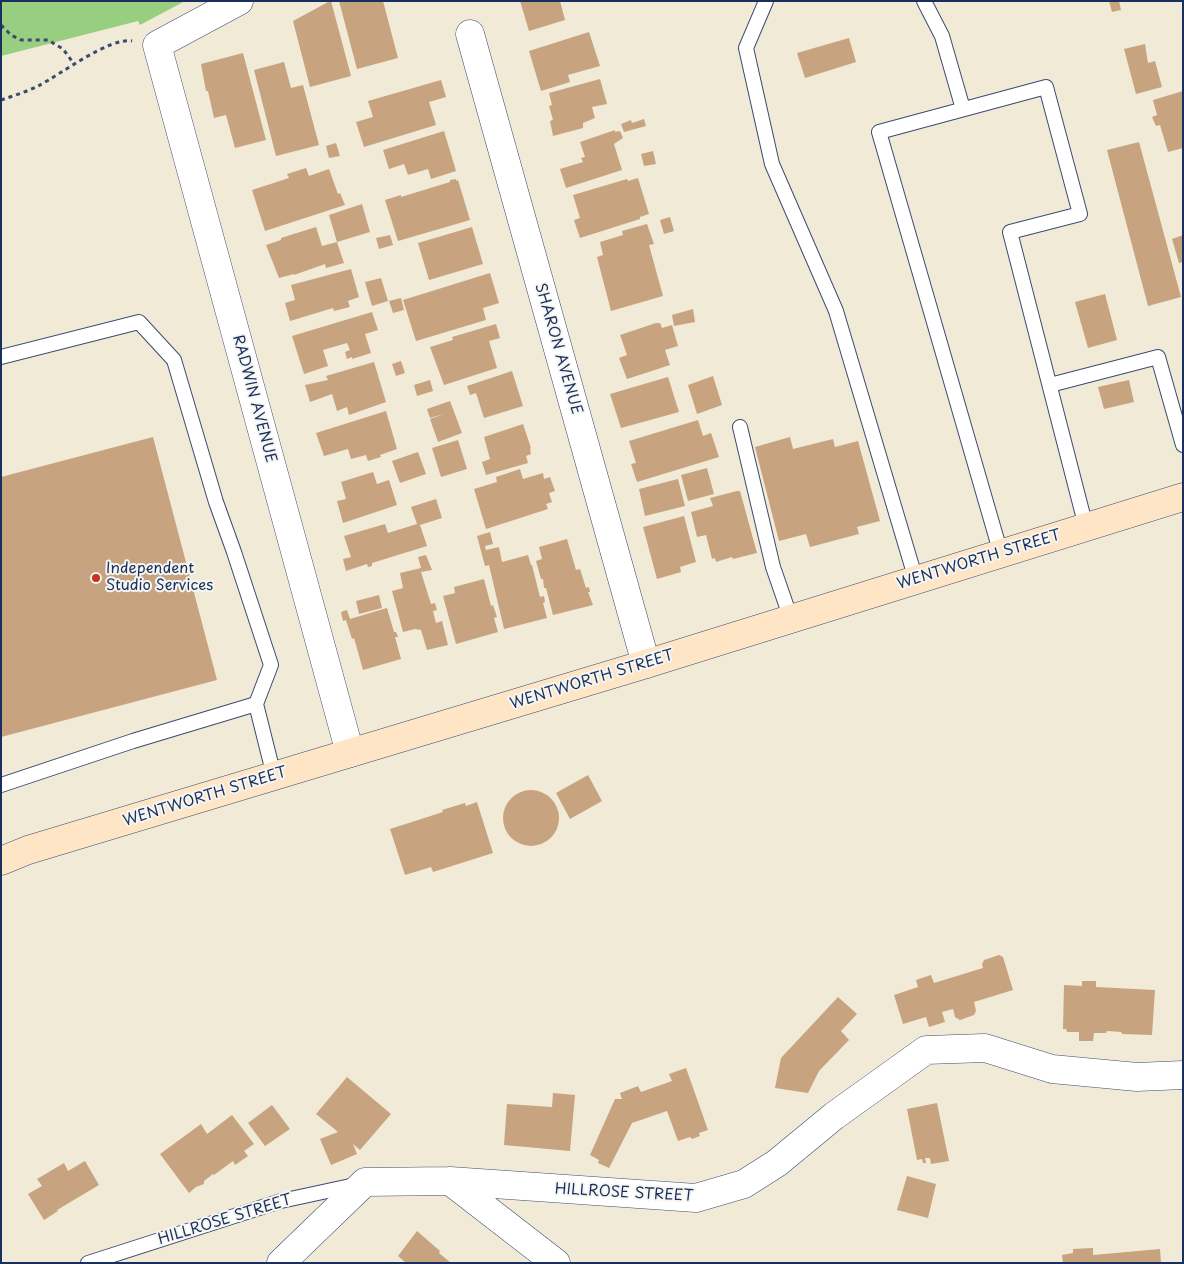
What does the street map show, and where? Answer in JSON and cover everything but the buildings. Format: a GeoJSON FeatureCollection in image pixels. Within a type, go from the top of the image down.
{"type":"FeatureCollection","features":[{"type":"Feature","properties":{"kind":"main road","name":"WENTWORTH STREET"},"geometry":{"type":"LineString","coordinates":[[1,861],[28,850],[646,664],[1183,497]]}},
{"type":"Feature","properties":{"kind":"street"},"geometry":{"type":"LineString","coordinates":[[157,45],[239,1]]}},
{"type":"Feature","properties":{"kind":"street","name":"SHARON AVENUE"},"geometry":{"type":"LineString","coordinates":[[470,34],[646,664]]}},
{"type":"Feature","properties":{"kind":"street","name":"RADWIN AVENUE"},"geometry":{"type":"LineString","coordinates":[[157,45],[350,753]]}},
{"type":"Feature","properties":{"kind":"street","name":"HILLROSE STREET"},"geometry":{"type":"LineString","coordinates":[[366,1182],[450,1182],[696,1198],[744,1184],[777,1163],[834,1116],[926,1050],[985,1048],[1052,1069],[1137,1077],[1183,1075]]}},
{"type":"Feature","properties":{"kind":"street"},"geometry":{"type":"LineString","coordinates":[[281,1263],[366,1182]]}},
{"type":"Feature","properties":{"kind":"street"},"geometry":{"type":"LineString","coordinates":[[450,1182],[556,1263]]}},
{"type":"Feature","properties":{"kind":"lane"},"geometry":{"type":"LineString","coordinates":[[766,1],[746,48],[772,164],[836,311],[916,580]]}},
{"type":"Feature","properties":{"kind":"lane"},"geometry":{"type":"LineString","coordinates":[[924,1],[942,36],[963,109]]}},
{"type":"Feature","properties":{"kind":"lane"},"geometry":{"type":"LineString","coordinates":[[1001,554],[879,132],[1046,87],[1080,214],[1010,232],[1086,527]]}},
{"type":"Feature","properties":{"kind":"lane"},"geometry":{"type":"LineString","coordinates":[[1,357],[139,322],[174,360],[216,502],[271,665],[256,704],[274,776]]}},
{"type":"Feature","properties":{"kind":"lane"},"geometry":{"type":"LineString","coordinates":[[1050,385],[1158,357],[1183,445]]}},
{"type":"Feature","properties":{"kind":"lane"},"geometry":{"type":"LineString","coordinates":[[740,427],[773,567],[791,618]]}},
{"type":"Feature","properties":{"kind":"lane"},"geometry":{"type":"LineString","coordinates":[[1,785],[133,741],[256,704]]}},
{"type":"Feature","properties":{"kind":"lane","name":"HILLROSE STREET"},"geometry":{"type":"LineString","coordinates":[[88,1263],[281,1201],[366,1182]]}},
{"type":"Feature","properties":{"kind":"path"},"geometry":{"type":"LineString","coordinates":[[1,24],[11,35],[20,40],[48,40],[63,49],[74,64]]}},
{"type":"Feature","properties":{"kind":"path"},"geometry":{"type":"LineString","coordinates":[[1,100],[36,87],[96,51],[126,40],[157,45]]}},
{"type":"Feature","properties":{"kind":"green space"},"geometry":{"type":"Polygon","coordinates":[[[1,1],[185,1],[140,25],[138,21],[1,56],[1,1]]]}},
{"type":"Feature","properties":{"kind":"place","name":"Independent Studio Services"},"geometry":{"type":"Point","coordinates":[96,578]}}]}
